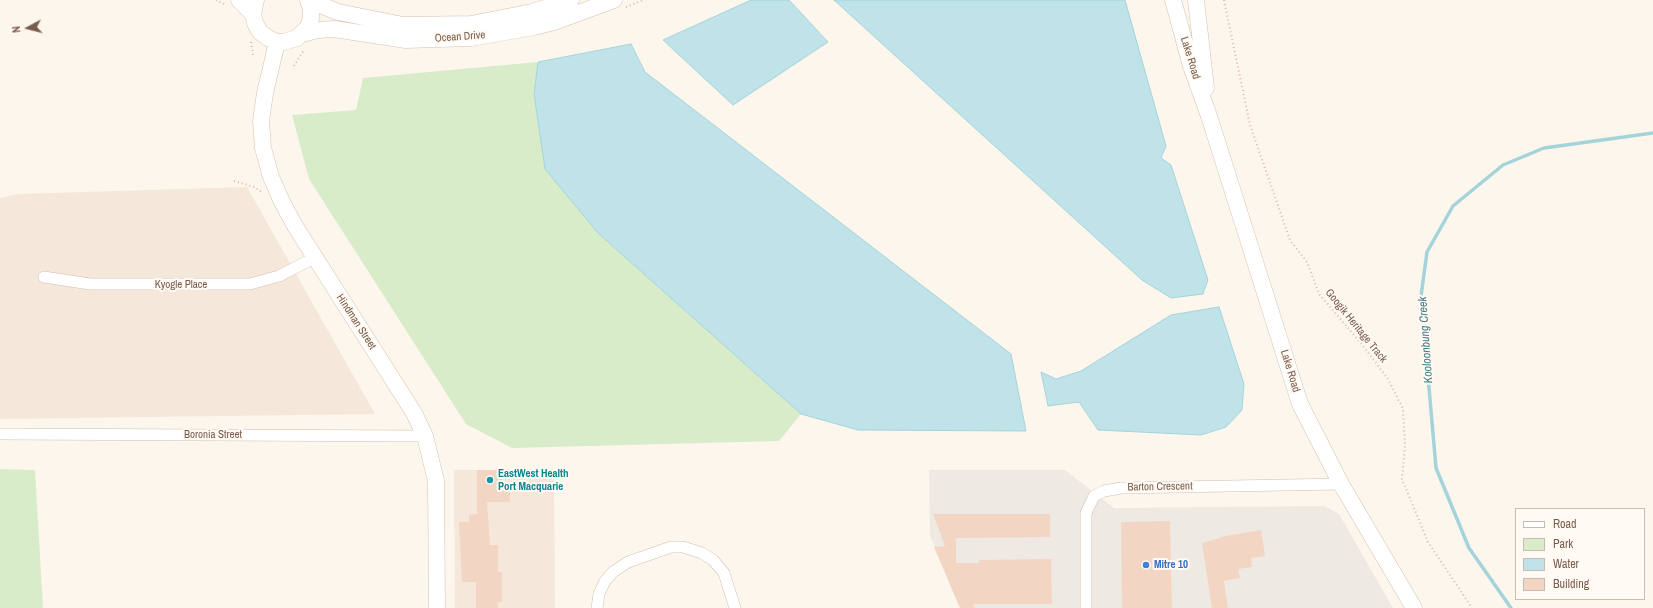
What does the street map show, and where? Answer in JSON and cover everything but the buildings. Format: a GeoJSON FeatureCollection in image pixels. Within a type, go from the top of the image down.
{"type":"FeatureCollection","features":[{"type":"Feature","properties":{"kind":"main road"},"geometry":{"type":"LineString","coordinates":[[239,0],[254,7],[255,24],[260,32],[277,42]]}},
{"type":"Feature","properties":{"kind":"main road"},"geometry":{"type":"LineString","coordinates":[[302,34],[308,27],[311,18],[311,9],[308,0]]}},
{"type":"Feature","properties":{"kind":"main road","name":"Ocean Drive"},"geometry":{"type":"LineString","coordinates":[[308,0],[338,12],[403,24],[471,24],[532,12],[571,0]]}},
{"type":"Feature","properties":{"kind":"main road","name":"Ocean Drive"},"geometry":{"type":"LineString","coordinates":[[277,42],[290,41],[302,34],[334,28],[406,40],[471,38],[534,27],[569,17],[614,0]]}},
{"type":"Feature","properties":{"kind":"main road","name":"Lake Road"},"geometry":{"type":"LineString","coordinates":[[1173,0],[1191,66],[1209,116],[1300,404],[1341,484],[1414,608]]}},
{"type":"Feature","properties":{"kind":"main road","name":"Lake Road"},"geometry":{"type":"LineString","coordinates":[[1196,0],[1209,116]]}},
{"type":"Feature","properties":{"kind":"main road","name":"Hindman Street"},"geometry":{"type":"LineString","coordinates":[[277,42],[265,93],[261,121],[263,148],[271,177],[282,202],[314,258],[414,413],[425,436],[436,481],[437,608]]}},
{"type":"Feature","properties":{"kind":"street","name":"Kyogle Place"},"geometry":{"type":"LineString","coordinates":[[44,277],[90,284],[250,284],[279,276],[314,258]]}},
{"type":"Feature","properties":{"kind":"street","name":"Boronia Street"},"geometry":{"type":"LineString","coordinates":[[0,434],[425,436]]}},
{"type":"Feature","properties":{"kind":"street","name":"Barton Crescent"},"geometry":{"type":"LineString","coordinates":[[1086,608],[1086,513],[1094,496],[1104,491],[1121,488],[1341,484]]}},
{"type":"Feature","properties":{"kind":"street"},"geometry":{"type":"LineString","coordinates":[[597,608],[599,594],[605,581],[613,572],[628,562],[671,547],[683,548],[702,553],[713,560],[724,573],[735,608]]}},
{"type":"Feature","properties":{"kind":"path","name":"Googik Heritage Track"},"geometry":{"type":"LineString","coordinates":[[1224,0],[1250,125],[1290,240],[1307,262],[1319,294],[1360,342],[1388,379],[1403,409],[1406,446],[1402,479],[1428,542],[1472,608]]}},
{"type":"Feature","properties":{"kind":"path"},"geometry":{"type":"LineString","coordinates":[[234,181],[254,187],[265,194]]}},
{"type":"Feature","properties":{"kind":"shaded area"},"geometry":{"type":"Polygon","coordinates":[[[247,187],[375,414],[0,419],[0,198],[18,194],[247,187]]]}},
{"type":"Feature","properties":{"kind":"shaded area"},"geometry":{"type":"Polygon","coordinates":[[[454,470],[554,470],[555,608],[455,608],[454,470]]]}},
{"type":"Feature","properties":{"kind":"shaded area"},"geometry":{"type":"Polygon","coordinates":[[[929,470],[1065,470],[1114,508],[1324,506],[1339,514],[1393,608],[960,608],[930,536],[929,470]]]}},
{"type":"Feature","properties":{"kind":"green space"},"geometry":{"type":"Polygon","coordinates":[[[538,62],[534,94],[545,169],[598,233],[801,414],[779,441],[512,448],[466,424],[309,179],[292,115],[356,110],[363,78],[538,62]]]}},
{"type":"Feature","properties":{"kind":"green space"},"geometry":{"type":"Polygon","coordinates":[[[0,469],[35,470],[43,608],[0,608],[0,469]]]}},
{"type":"Feature","properties":{"kind":"water"},"geometry":{"type":"Polygon","coordinates":[[[751,0],[789,0],[828,42],[733,105],[663,40],[751,0]]]}},
{"type":"Feature","properties":{"kind":"water"},"geometry":{"type":"Polygon","coordinates":[[[834,0],[1125,0],[1166,146],[1161,158],[1171,165],[1208,280],[1203,294],[1171,298],[1142,280],[834,0]]]}},
{"type":"Feature","properties":{"kind":"water"},"geometry":{"type":"Polygon","coordinates":[[[631,44],[645,72],[1011,354],[1026,431],[858,430],[801,414],[598,233],[545,169],[534,94],[538,62],[631,44]]]}},
{"type":"Feature","properties":{"kind":"water"},"geometry":{"type":"Polygon","coordinates":[[[1219,307],[1244,384],[1242,410],[1226,427],[1201,435],[1098,430],[1079,402],[1048,406],[1041,372],[1056,379],[1081,371],[1171,315],[1219,307]]]}},
{"type":"Feature","properties":{"kind":"waterway","name":"Kooloonbung Creek"},"geometry":{"type":"LineString","coordinates":[[1511,608],[1469,548],[1436,468],[1421,296],[1427,252],[1453,206],[1503,165],[1544,148],[1653,133]]}},
{"type":"Feature","properties":{"kind":"place","name":"EastWest Health Port Macquarie"},"geometry":{"type":"Point","coordinates":[490,480]}},
{"type":"Feature","properties":{"kind":"place","name":"Mitre 10"},"geometry":{"type":"Point","coordinates":[1146,565]}}]}
